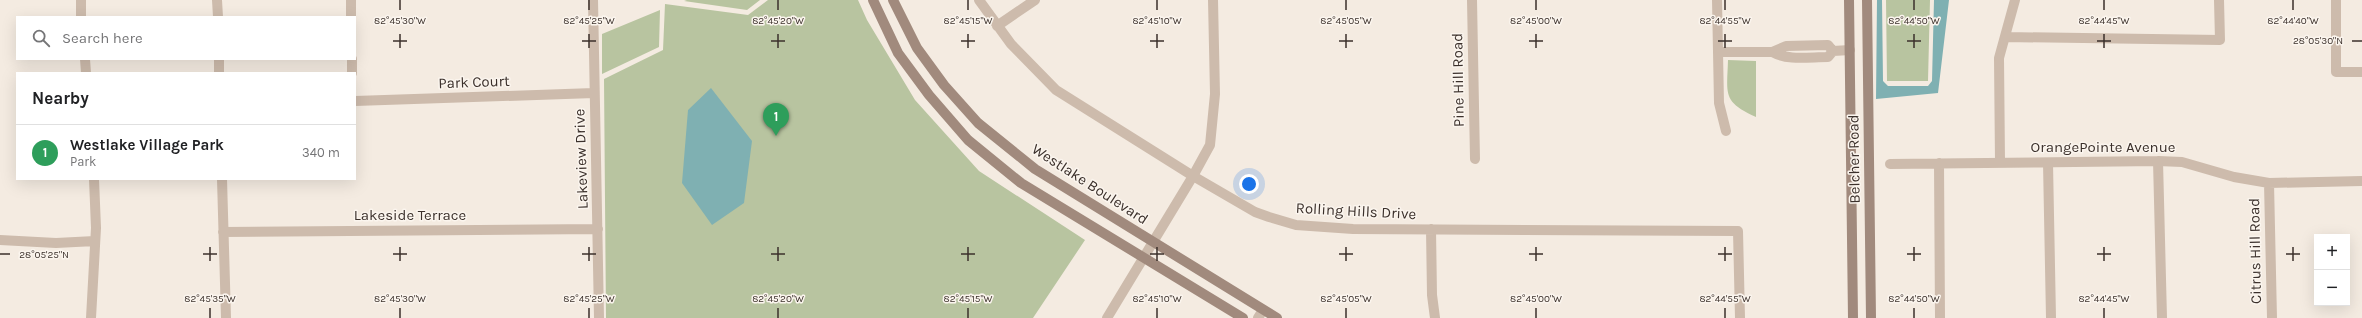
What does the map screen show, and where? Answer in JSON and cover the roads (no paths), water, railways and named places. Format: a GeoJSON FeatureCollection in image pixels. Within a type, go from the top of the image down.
{"type":"FeatureCollection","features":[{"type":"Feature","properties":{"kind":"street"},"geometry":{"type":"LineString","coordinates":[[81,0],[82,16]]}},
{"type":"Feature","properties":{"kind":"street"},"geometry":{"type":"LineString","coordinates":[[217,0],[218,16]]}},
{"type":"Feature","properties":{"kind":"street"},"geometry":{"type":"LineString","coordinates":[[351,0],[352,16]]}},
{"type":"Feature","properties":{"kind":"street","name":"Lakeview Drive"},"geometry":{"type":"LineString","coordinates":[[593,0],[599,318]]}},
{"type":"Feature","properties":{"kind":"street"},"geometry":{"type":"LineString","coordinates":[[873,0],[898,53],[929,95],[968,140],[1021,183],[1143,259],[1243,318]]}},
{"type":"Feature","properties":{"kind":"street","name":"Westlake Boulevard"},"geometry":{"type":"LineString","coordinates":[[892,0],[917,48],[944,85],[978,123],[1035,169],[1153,242],[1261,314],[1277,318]]}},
{"type":"Feature","properties":{"kind":"street","name":"Rolling Hills Drive"},"geometry":{"type":"LineString","coordinates":[[979,0],[997,26],[1030,65],[1056,90],[1193,176],[1255,212],[1296,225],[1353,229],[1738,231],[1740,318]]}},
{"type":"Feature","properties":{"kind":"street"},"geometry":{"type":"LineString","coordinates":[[997,26],[1035,0]]}},
{"type":"Feature","properties":{"kind":"street"},"geometry":{"type":"LineString","coordinates":[[1107,318],[1193,176],[1210,145],[1215,94],[1213,0]]}},
{"type":"Feature","properties":{"kind":"street","name":"Pine Hill Road"},"geometry":{"type":"LineString","coordinates":[[1472,0],[1475,159]]}},
{"type":"Feature","properties":{"kind":"street"},"geometry":{"type":"LineString","coordinates":[[1717,0],[1719,104],[1726,131]]}},
{"type":"Feature","properties":{"kind":"street","name":"Belcher Road"},"geometry":{"type":"LineString","coordinates":[[1849,0],[1853,318]]}},
{"type":"Feature","properties":{"kind":"street","name":"Belcher Road"},"geometry":{"type":"LineString","coordinates":[[1867,0],[1871,318]]}},
{"type":"Feature","properties":{"kind":"street"},"geometry":{"type":"LineString","coordinates":[[2000,162],[1999,58],[2015,0]]}},
{"type":"Feature","properties":{"kind":"street"},"geometry":{"type":"LineString","coordinates":[[2006,37],[2220,40],[2219,0]]}},
{"type":"Feature","properties":{"kind":"street"},"geometry":{"type":"LineString","coordinates":[[2336,0],[2336,72],[2362,72]]}},
{"type":"Feature","properties":{"kind":"street"},"geometry":{"type":"LineString","coordinates":[[1718,52],[1772,52],[1779,48],[1828,45],[1833,51]]}},
{"type":"Feature","properties":{"kind":"street"},"geometry":{"type":"LineString","coordinates":[[1795,46],[1795,58]]}},
{"type":"Feature","properties":{"kind":"street"},"geometry":{"type":"LineString","coordinates":[[1772,52],[1778,56],[1795,58],[1828,57],[1833,51],[1868,50]]}},
{"type":"Feature","properties":{"kind":"street"},"geometry":{"type":"LineString","coordinates":[[85,60],[86,72]]}},
{"type":"Feature","properties":{"kind":"street"},"geometry":{"type":"LineString","coordinates":[[219,60],[219,72]]}},
{"type":"Feature","properties":{"kind":"street"},"geometry":{"type":"LineString","coordinates":[[352,60],[352,72]]}},
{"type":"Feature","properties":{"kind":"street","name":"Park Court"},"geometry":{"type":"LineString","coordinates":[[356,101],[594,93]]}},
{"type":"Feature","properties":{"kind":"street"},"geometry":{"type":"LineString","coordinates":[[2158,160],[2162,318]]}},
{"type":"Feature","properties":{"kind":"street","name":"OrangePointe Avenue"},"geometry":{"type":"LineString","coordinates":[[1890,164],[2000,162],[2048,163],[2158,160],[2182,162],[2234,177],[2269,183],[2362,181]]}},
{"type":"Feature","properties":{"kind":"street"},"geometry":{"type":"LineString","coordinates":[[2048,163],[2051,318]]}},
{"type":"Feature","properties":{"kind":"street"},"geometry":{"type":"LineString","coordinates":[[1939,164],[1940,318]]}},
{"type":"Feature","properties":{"kind":"street"},"geometry":{"type":"LineString","coordinates":[[91,318],[95,241],[94,180]]}},
{"type":"Feature","properties":{"kind":"street"},"geometry":{"type":"LineString","coordinates":[[222,180],[226,318]]}},
{"type":"Feature","properties":{"kind":"street","name":"Citrus Hill Road"},"geometry":{"type":"LineString","coordinates":[[2269,183],[2272,318]]}},
{"type":"Feature","properties":{"kind":"street","name":"Lakeside Terrace"},"geometry":{"type":"LineString","coordinates":[[223,232],[598,229]]}},
{"type":"Feature","properties":{"kind":"street"},"geometry":{"type":"LineString","coordinates":[[1431,229],[1432,295],[1435,318]]}},
{"type":"Feature","properties":{"kind":"street"},"geometry":{"type":"LineString","coordinates":[[0,240],[56,243],[95,241]]}},
{"type":"Feature","properties":{"kind":"water"},"geometry":{"type":"Polygon","coordinates":[[[1877,0],[1882,0],[1883,81],[1888,86],[1928,86],[1932,81],[1934,0],[1949,0],[1938,93],[1876,99],[1877,0]]]}},
{"type":"Feature","properties":{"kind":"water"},"geometry":{"type":"Polygon","coordinates":[[[711,88],[752,141],[744,203],[712,225],[682,183],[688,110],[711,88]]]}},
{"type":"Feature","properties":{"kind":"place","name":"Westlake Village Park"},"geometry":{"type":"Point","coordinates":[776,136]}}]}
